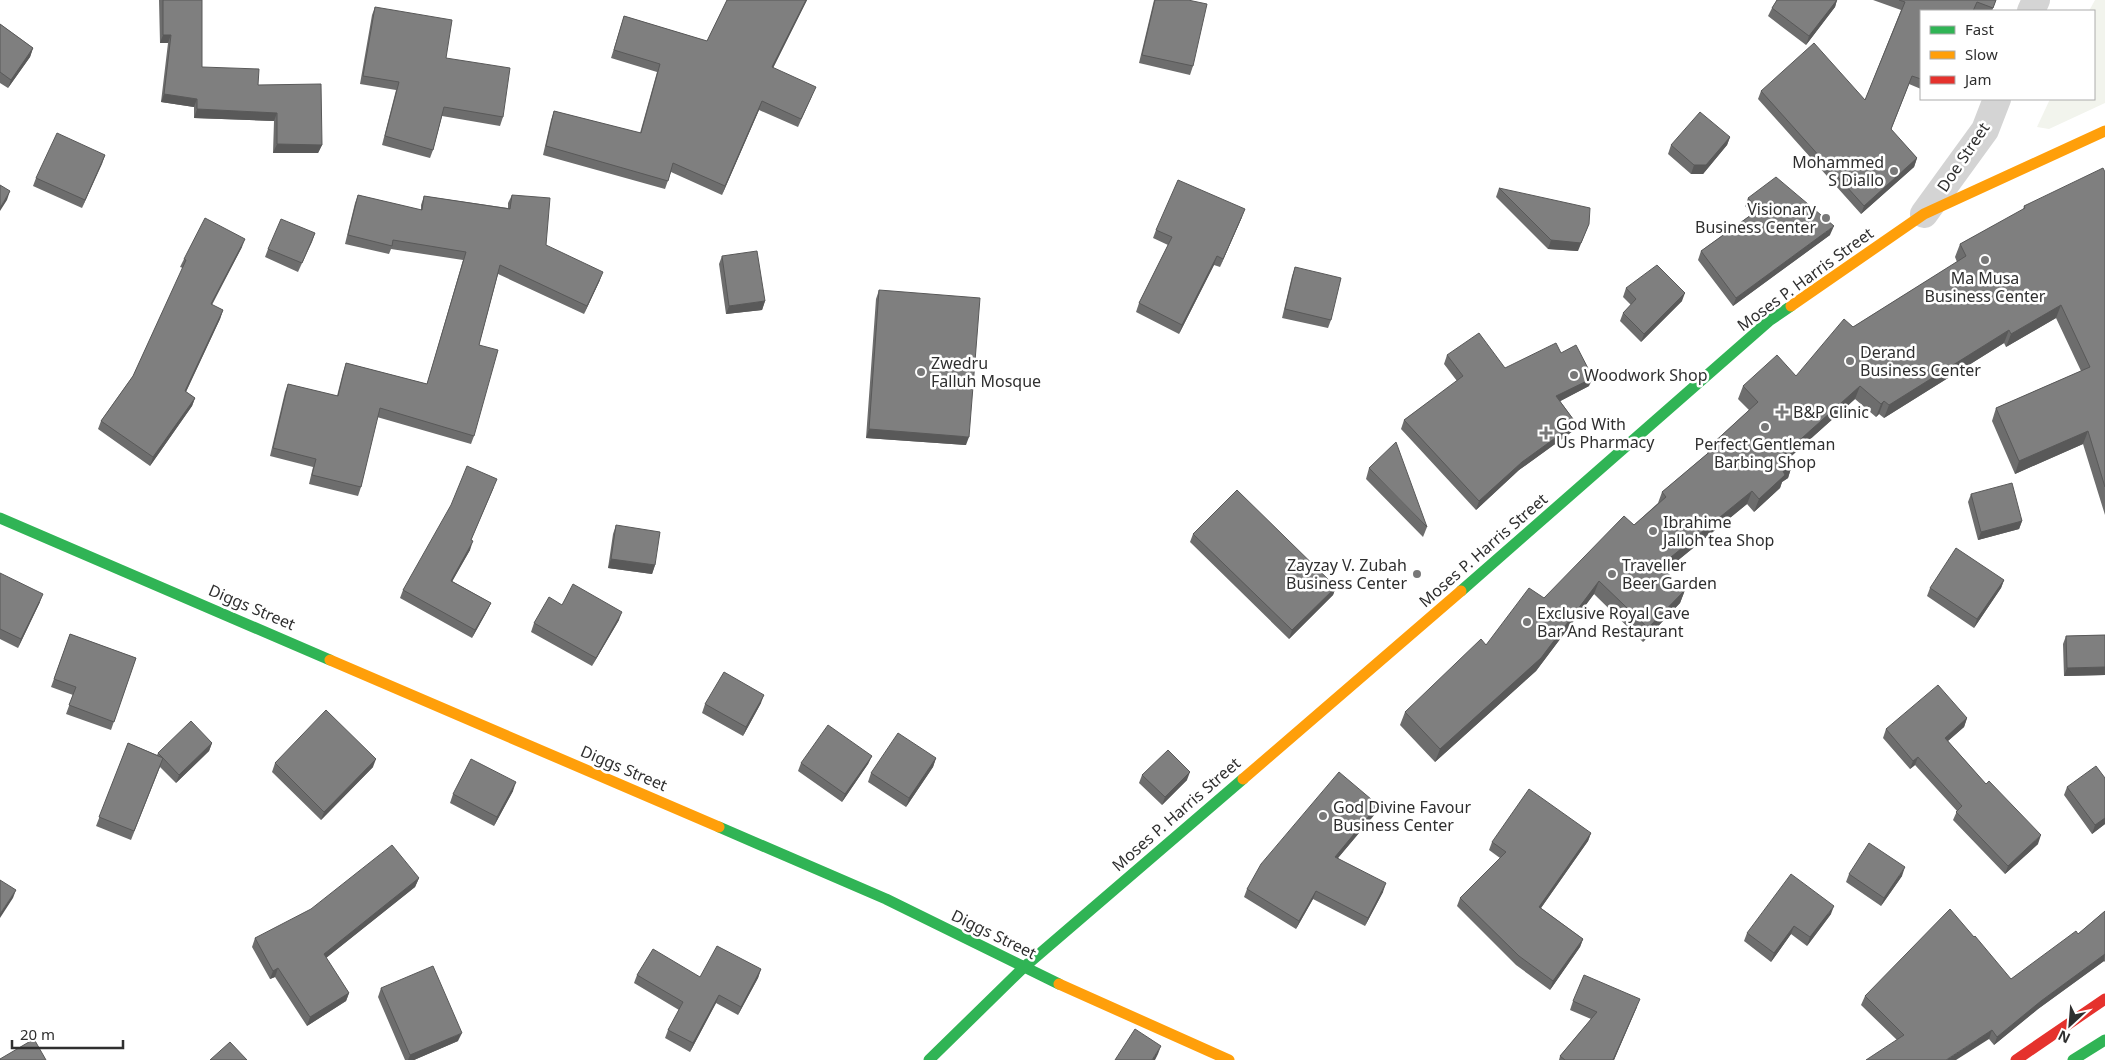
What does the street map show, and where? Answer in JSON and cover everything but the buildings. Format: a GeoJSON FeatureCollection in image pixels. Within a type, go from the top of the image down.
{"type":"FeatureCollection","features":[{"type":"Feature","properties":{"kind":"main road","name":"Moses P. Harris Street"},"geometry":{"type":"LineString","coordinates":[[929,1060],[1023,968],[1587,482],[1769,321],[1924,214],[2105,131]]}},
{"type":"Feature","properties":{"kind":"main road","name":"Diggs Street"},"geometry":{"type":"LineString","coordinates":[[0,518],[886,899],[1023,968],[1230,1060]]}},
{"type":"Feature","properties":{"kind":"main road"},"geometry":{"type":"LineString","coordinates":[[2016,1060],[2105,999]]}},
{"type":"Feature","properties":{"kind":"main road"},"geometry":{"type":"LineString","coordinates":[[2073,1060],[2105,1040]]}},
{"type":"Feature","properties":{"kind":"street","name":"Doe Street"},"geometry":{"type":"LineString","coordinates":[[1924,214],[1985,130],[1997,100]]}},
{"type":"Feature","properties":{"kind":"shaded area"},"geometry":{"type":"Polygon","coordinates":[[[2095,0],[2105,0],[2105,103],[2049,129],[2037,127],[2050,100],[2095,100],[2095,10],[2090,10],[2095,0]]]}},
{"type":"Feature","properties":{"kind":"traffic: fast"},"geometry":{"type":"LineString","coordinates":[[1461,591],[1769,321],[1791,306]]}},
{"type":"Feature","properties":{"kind":"traffic: fast"},"geometry":{"type":"LineString","coordinates":[[0,518],[330,660]]}},
{"type":"Feature","properties":{"kind":"traffic: fast"},"geometry":{"type":"LineString","coordinates":[[929,1060],[1023,968],[1243,779]]}},
{"type":"Feature","properties":{"kind":"traffic: fast"},"geometry":{"type":"LineString","coordinates":[[719,827],[886,899],[1059,984]]}},
{"type":"Feature","properties":{"kind":"traffic: fast"},"geometry":{"type":"LineString","coordinates":[[2073,1060],[2105,1040]]}},
{"type":"Feature","properties":{"kind":"traffic: slow"},"geometry":{"type":"LineString","coordinates":[[1791,306],[1924,214],[2105,131]]}},
{"type":"Feature","properties":{"kind":"traffic: slow"},"geometry":{"type":"LineString","coordinates":[[1243,779],[1461,591]]}},
{"type":"Feature","properties":{"kind":"traffic: slow"},"geometry":{"type":"LineString","coordinates":[[330,660],[719,827]]}},
{"type":"Feature","properties":{"kind":"traffic: slow"},"geometry":{"type":"LineString","coordinates":[[1059,984],[1229,1060]]}},
{"type":"Feature","properties":{"kind":"traffic: jam"},"geometry":{"type":"LineString","coordinates":[[2016,1060],[2105,999]]}},
{"type":"Feature","properties":{"kind":"place","name":"Mohammed S Diallo"},"geometry":{"type":"Point","coordinates":[1894,171]}},
{"type":"Feature","properties":{"kind":"place","name":"Visionary Business Center"},"geometry":{"type":"Point","coordinates":[1826,218]}},
{"type":"Feature","properties":{"kind":"place","name":"Ma Musa Business Center"},"geometry":{"type":"Point","coordinates":[1985,260]}},
{"type":"Feature","properties":{"kind":"place","name":"Derand Business Center"},"geometry":{"type":"Point","coordinates":[1850,361]}},
{"type":"Feature","properties":{"kind":"place","name":"Zwedru Falluh Mosque"},"geometry":{"type":"Point","coordinates":[921,372]}},
{"type":"Feature","properties":{"kind":"place","name":"Woodwork Shop"},"geometry":{"type":"Point","coordinates":[1574,375]}},
{"type":"Feature","properties":{"kind":"place","name":"B&P Clinic"},"geometry":{"type":"Point","coordinates":[1782,412]}},
{"type":"Feature","properties":{"kind":"place","name":"Perfect Gentleman Barbing Shop"},"geometry":{"type":"Point","coordinates":[1765,427]}},
{"type":"Feature","properties":{"kind":"place","name":"God With Us Pharmacy"},"geometry":{"type":"Point","coordinates":[1546,433]}},
{"type":"Feature","properties":{"kind":"place","name":"Ibrahime Jalloh tea Shop"},"geometry":{"type":"Point","coordinates":[1653,531]}},
{"type":"Feature","properties":{"kind":"place","name":"Zayzay V. Zubah Business Center"},"geometry":{"type":"Point","coordinates":[1417,574]}},
{"type":"Feature","properties":{"kind":"place","name":"Traveller Beer Garden"},"geometry":{"type":"Point","coordinates":[1612,574]}},
{"type":"Feature","properties":{"kind":"place","name":"Exclusive Royal Cave Bar And Restaurant"},"geometry":{"type":"Point","coordinates":[1527,622]}},
{"type":"Feature","properties":{"kind":"place","name":"God Divine Favour Business Center"},"geometry":{"type":"Point","coordinates":[1323,816]}}]}
